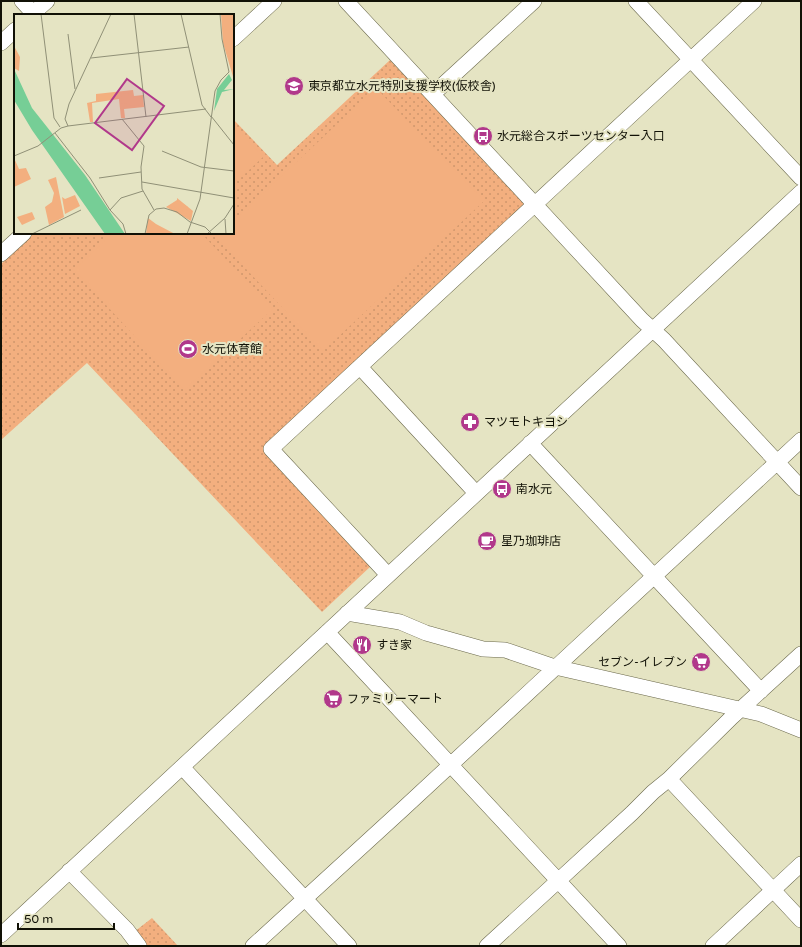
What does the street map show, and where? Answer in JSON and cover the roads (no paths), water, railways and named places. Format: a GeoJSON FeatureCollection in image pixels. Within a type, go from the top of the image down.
{"type":"FeatureCollection","features":[{"type":"Feature","properties":{"kind":"street"},"geometry":{"type":"LineString","coordinates":[[22,1],[32,14],[47,1]]}},
{"type":"Feature","properties":{"kind":"street"},"geometry":{"type":"LineString","coordinates":[[234,38],[274,1]]}},
{"type":"Feature","properties":{"kind":"street"},"geometry":{"type":"LineString","coordinates":[[346,1],[801,488]]}},
{"type":"Feature","properties":{"kind":"street"},"geometry":{"type":"LineString","coordinates":[[433,94],[534,1]]}},
{"type":"Feature","properties":{"kind":"street"},"geometry":{"type":"LineString","coordinates":[[636,1],[801,178]]}},
{"type":"Feature","properties":{"kind":"street"},"geometry":{"type":"LineString","coordinates":[[388,576],[271,449],[754,1]]}},
{"type":"Feature","properties":{"kind":"street"},"geometry":{"type":"LineString","coordinates":[[1,43],[14,31]]}},
{"type":"Feature","properties":{"kind":"street"},"geometry":{"type":"LineString","coordinates":[[1,935],[801,192]]}},
{"type":"Feature","properties":{"kind":"street"},"geometry":{"type":"LineString","coordinates":[[1,254],[23,234]]}},
{"type":"Feature","properties":{"kind":"street"},"geometry":{"type":"LineString","coordinates":[[360,367],[476,493]]}},
{"type":"Feature","properties":{"kind":"street"},"geometry":{"type":"LineString","coordinates":[[254,946],[801,440]]}},
{"type":"Feature","properties":{"kind":"street"},"geometry":{"type":"LineString","coordinates":[[530,443],[761,692]]}},
{"type":"Feature","properties":{"kind":"street"},"geometry":{"type":"LineString","coordinates":[[347,613],[400,622],[441,637],[483,649],[505,650],[555,667],[761,714],[801,730]]}},
{"type":"Feature","properties":{"kind":"street"},"geometry":{"type":"LineString","coordinates":[[327,632],[619,946]]}},
{"type":"Feature","properties":{"kind":"street"},"geometry":{"type":"LineString","coordinates":[[487,946],[653,792],[669,779],[740,710],[801,654]]}},
{"type":"Feature","properties":{"kind":"street"},"geometry":{"type":"LineString","coordinates":[[182,767],[349,946]]}},
{"type":"Feature","properties":{"kind":"street"},"geometry":{"type":"LineString","coordinates":[[669,779],[801,920]]}},
{"type":"Feature","properties":{"kind":"street"},"geometry":{"type":"LineString","coordinates":[[713,946],[801,864]]}},
{"type":"Feature","properties":{"kind":"street"},"geometry":{"type":"LineString","coordinates":[[69,871],[127,930],[139,946]]}},
{"type":"Feature","properties":{"kind":"place","name":"東京都立水元特別支援学校(仮校舎)"},"geometry":{"type":"Point","coordinates":[294,86]}},
{"type":"Feature","properties":{"kind":"place","name":"水元総合スポーツセンター入口"},"geometry":{"type":"Point","coordinates":[483,136]}},
{"type":"Feature","properties":{"kind":"place","name":"水元体育館"},"geometry":{"type":"Point","coordinates":[188,349]}},
{"type":"Feature","properties":{"kind":"place","name":"マツモトキヨシ"},"geometry":{"type":"Point","coordinates":[470,422]}},
{"type":"Feature","properties":{"kind":"place","name":"南水元"},"geometry":{"type":"Point","coordinates":[502,489]}},
{"type":"Feature","properties":{"kind":"place","name":"星乃珈琲店"},"geometry":{"type":"Point","coordinates":[487,541]}},
{"type":"Feature","properties":{"kind":"place","name":"すき家"},"geometry":{"type":"Point","coordinates":[362,645]}},
{"type":"Feature","properties":{"kind":"place","name":"セブン-イレブン"},"geometry":{"type":"Point","coordinates":[701,662]}},
{"type":"Feature","properties":{"kind":"place","name":"ファミリーマート"},"geometry":{"type":"Point","coordinates":[333,699]}}]}
